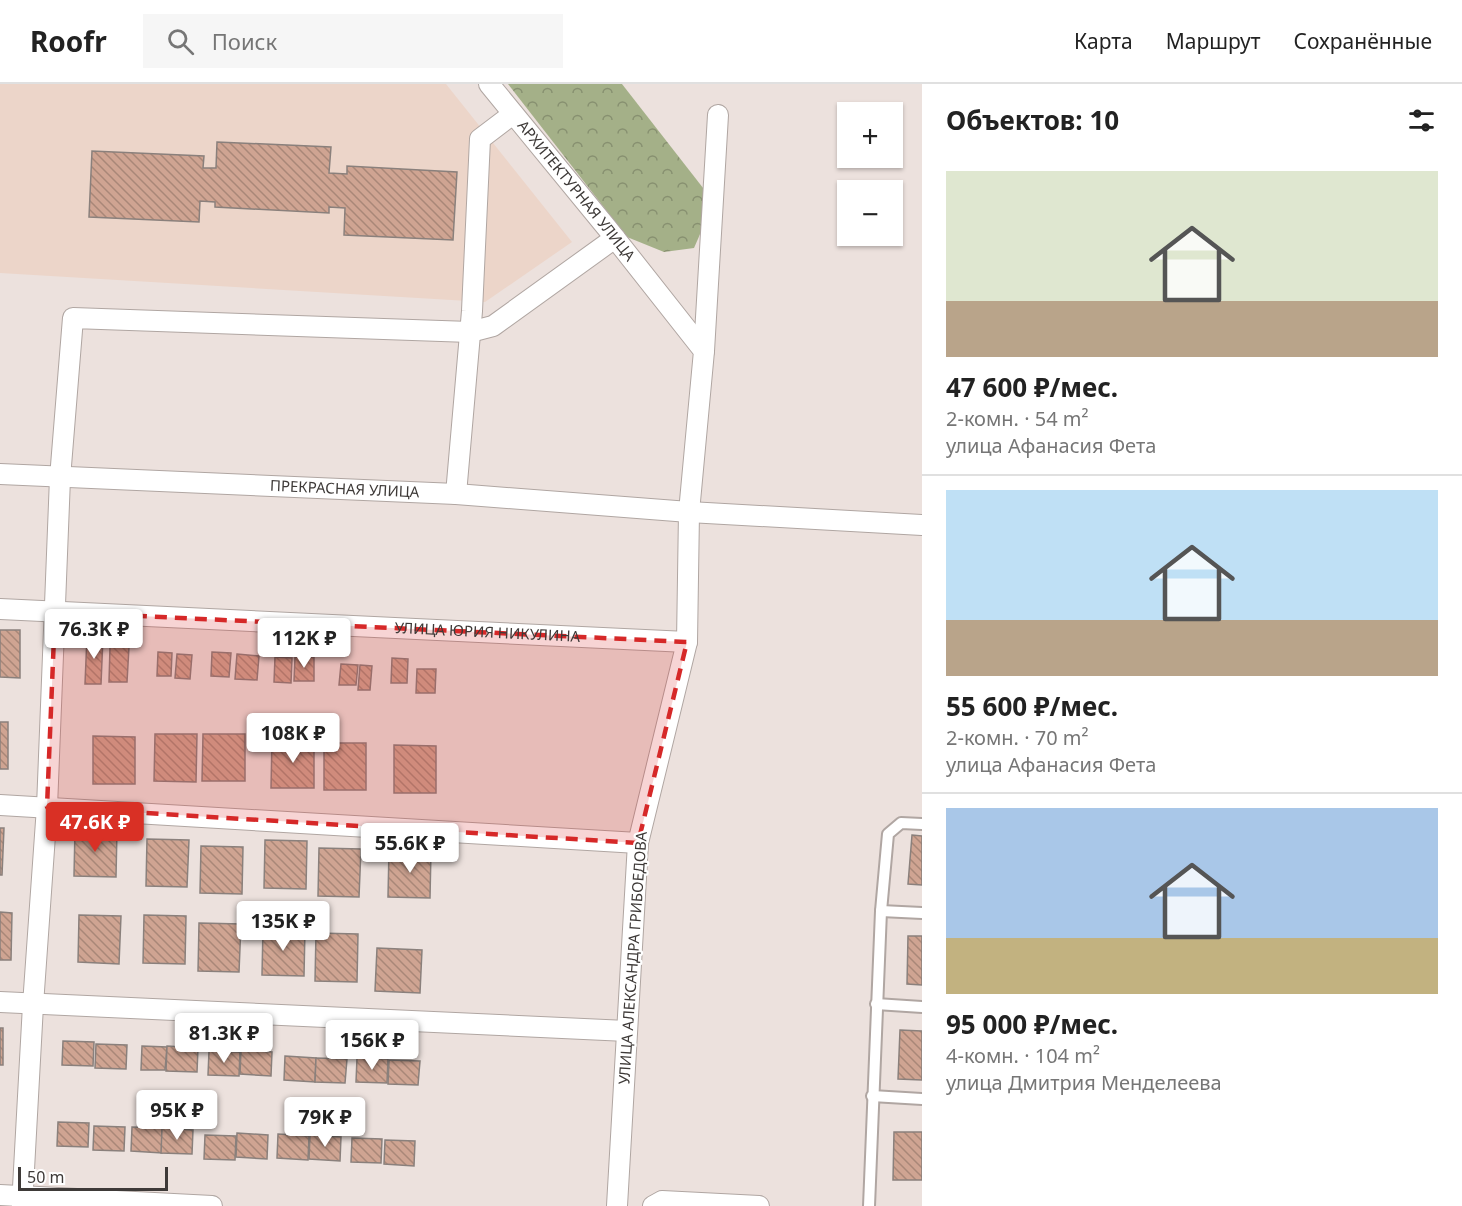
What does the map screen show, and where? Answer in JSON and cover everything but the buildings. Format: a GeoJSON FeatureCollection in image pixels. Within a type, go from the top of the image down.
{"type":"FeatureCollection","features":[{"type":"Feature","properties":{"kind":"street","name":"АРХИТЕКТУРНАЯ УЛИЦА"},"geometry":{"type":"LineString","coordinates":[[489,84],[704,351]]}},
{"type":"Feature","properties":{"kind":"street"},"geometry":{"type":"LineString","coordinates":[[456,494],[470,332],[480,139],[513,114]]}},
{"type":"Feature","properties":{"kind":"street","name":"УЛИЦА АЛЕКСАНДРА ГРИБОЕДОВА"},"geometry":{"type":"LineString","coordinates":[[617,1206],[638,843],[687,642],[689,512],[704,351],[718,115]]}},
{"type":"Feature","properties":{"kind":"street"},"geometry":{"type":"LineString","coordinates":[[23,1201],[33,1005],[47,807],[60,478],[73,318],[470,332],[493,326],[615,238]]}},
{"type":"Feature","properties":{"kind":"street","name":"ПРЕКРАСНАЯ УЛИЦА"},"geometry":{"type":"LineString","coordinates":[[0,474],[456,494],[689,512],[922,525]]}},
{"type":"Feature","properties":{"kind":"street","name":"УЛИЦА ЮРИЯ НИКУЛИНА"},"geometry":{"type":"LineString","coordinates":[[0,609],[687,642]]}},
{"type":"Feature","properties":{"kind":"street"},"geometry":{"type":"LineString","coordinates":[[0,805],[638,843]]}},
{"type":"Feature","properties":{"kind":"street"},"geometry":{"type":"LineString","coordinates":[[0,1002],[627,1031]]}},
{"type":"Feature","properties":{"kind":"street"},"geometry":{"type":"LineString","coordinates":[[0,1195],[23,1201],[212,1206]]}},
{"type":"Feature","properties":{"kind":"street"},"geometry":{"type":"LineString","coordinates":[[653,1206],[662,1201],[759,1206]]}},
{"type":"Feature","properties":{"kind":"lane"},"geometry":{"type":"LineString","coordinates":[[869,1206],[876,1004],[888,834],[901,823],[922,824]]}},
{"type":"Feature","properties":{"kind":"lane"},"geometry":{"type":"LineString","coordinates":[[881,911],[922,913]]}},
{"type":"Feature","properties":{"kind":"lane"},"geometry":{"type":"LineString","coordinates":[[876,1004],[922,1007]]}},
{"type":"Feature","properties":{"kind":"lane"},"geometry":{"type":"LineString","coordinates":[[872,1096],[922,1099]]}},
{"type":"Feature","properties":{"kind":"highlighted area"},"geometry":{"type":"Polygon","coordinates":[[[55,612],[687,642],[638,843],[47,807],[55,612]]]}},
{"type":"Feature","properties":{"kind":"shaded area"},"geometry":{"type":"Polygon","coordinates":[[[0,84],[446,84],[572,242],[485,302],[0,273],[0,84]]]}},
{"type":"Feature","properties":{"kind":"green space"},"geometry":{"type":"Polygon","coordinates":[[[508,84],[622,84],[714,202],[694,248],[664,252],[627,237],[508,84]]]}}]}
